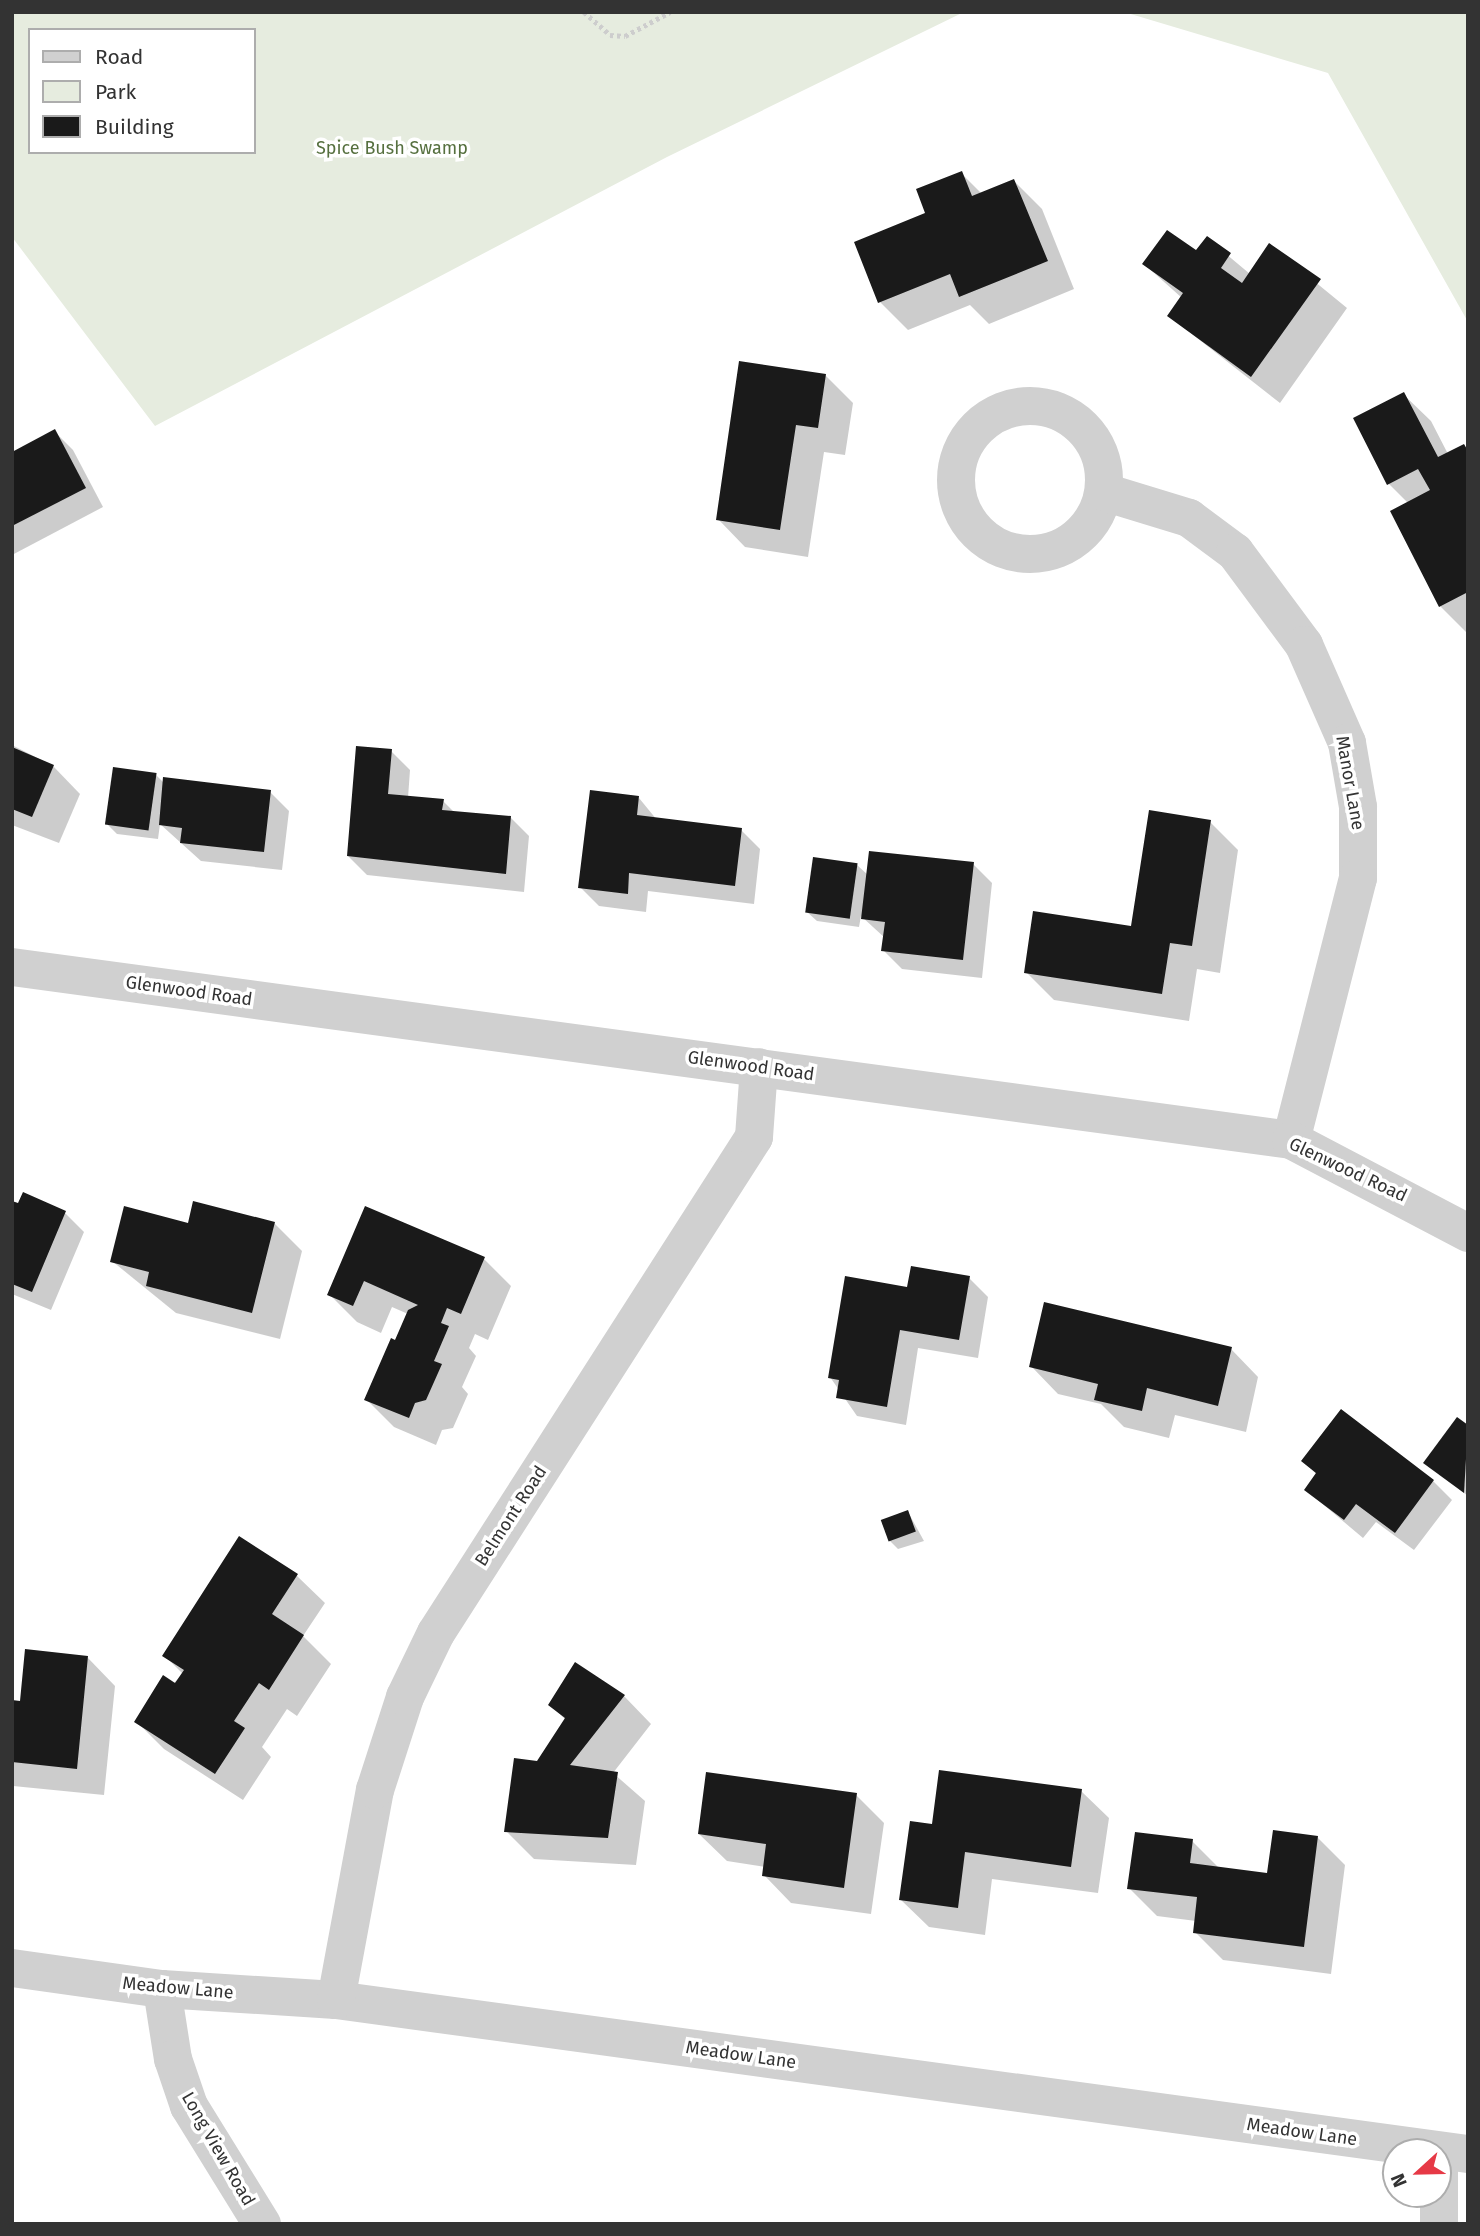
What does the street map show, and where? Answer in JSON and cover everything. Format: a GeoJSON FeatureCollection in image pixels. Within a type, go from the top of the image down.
{"type":"FeatureCollection","features":[{"type":"Feature","properties":{"kind":"street","name":"Manor Lane"},"geometry":{"type":"LineString","coordinates":[[1104,492],[1189,518],[1235,552],[1304,645],[1347,743],[1358,807],[1357,878],[1291,1140]]}},
{"type":"Feature","properties":{"kind":"street","name":"Glenwood Road"},"geometry":{"type":"LineString","coordinates":[[12,967],[1291,1140],[1468,1233]]}},
{"type":"Feature","properties":{"kind":"street","name":"Belmont Road"},"geometry":{"type":"LineString","coordinates":[[336,2000],[375,1790],[405,1697],[436,1633],[754,1137],[759,1067]]}},
{"type":"Feature","properties":{"kind":"street","name":"Meadow Lane"},"geometry":{"type":"LineString","coordinates":[[12,1968],[162,1989],[336,2000],[1453,2153]]}},
{"type":"Feature","properties":{"kind":"street","name":"Long View Road"},"geometry":{"type":"LineString","coordinates":[[162,1989],[173,2059],[190,2106],[262,2224]]}},
{"type":"Feature","properties":{"kind":"street"},"geometry":{"type":"LineString","coordinates":[[1439,2224],[1453,2153]]}},
{"type":"Feature","properties":{"kind":"path"},"geometry":{"type":"LineString","coordinates":[[584,12],[602,31],[625,36],[670,12]]}},
{"type":"Feature","properties":{"kind":"green space","name":"Spice Bush Swamp"},"geometry":{"type":"Polygon","coordinates":[[[12,12],[964,12],[667,157],[155,426],[12,237],[12,12]]]}},
{"type":"Feature","properties":{"kind":"green space"},"geometry":{"type":"Polygon","coordinates":[[[1124,12],[1468,12],[1468,322],[1328,73],[1124,12]]]}},
{"type":"Feature","properties":{"kind":"building"},"geometry":{"type":"Polygon","coordinates":[[[962,171],[972,196],[1014,179],[1048,261],[959,297],[950,274],[878,303],[854,242],[925,213],[916,189],[962,171]]]}},
{"type":"Feature","properties":{"kind":"building"},"geometry":{"type":"Polygon","coordinates":[[[1167,230],[1196,250],[1207,236],[1231,253],[1221,268],[1242,283],[1269,243],[1321,279],[1251,377],[1167,316],[1183,293],[1142,264],[1167,230]]]}},
{"type":"Feature","properties":{"kind":"building"},"geometry":{"type":"Polygon","coordinates":[[[739,361],[826,374],[818,428],[796,425],[780,530],[716,520],[739,361]]]}},
{"type":"Feature","properties":{"kind":"building"},"geometry":{"type":"Polygon","coordinates":[[[1404,392],[1438,457],[1464,444],[1468,451],[1468,592],[1439,607],[1390,511],[1430,490],[1418,469],[1387,485],[1353,418],[1404,392]]]}},
{"type":"Feature","properties":{"kind":"building"},"geometry":{"type":"Polygon","coordinates":[[[55,429],[86,488],[12,526],[12,452],[55,429]]]}},
{"type":"Feature","properties":{"kind":"building"},"geometry":{"type":"Polygon","coordinates":[[[356,746],[392,749],[388,794],[444,799],[442,810],[511,816],[506,874],[347,856],[356,746]]]}},
{"type":"Feature","properties":{"kind":"building"},"geometry":{"type":"Polygon","coordinates":[[[12,747],[54,765],[32,817],[12,809],[12,747]]]}},
{"type":"Feature","properties":{"kind":"building"},"geometry":{"type":"Polygon","coordinates":[[[113,767],[157,773],[148,831],[105,824],[113,767]]]}},
{"type":"Feature","properties":{"kind":"building"},"geometry":{"type":"Polygon","coordinates":[[[163,777],[271,790],[264,852],[180,843],[182,828],[159,825],[163,777]]]}},
{"type":"Feature","properties":{"kind":"building"},"geometry":{"type":"Polygon","coordinates":[[[590,790],[639,796],[637,815],[742,828],[735,886],[629,873],[628,894],[578,888],[590,790]]]}},
{"type":"Feature","properties":{"kind":"building"},"geometry":{"type":"Polygon","coordinates":[[[1149,810],[1211,820],[1192,946],[1170,943],[1162,994],[1024,973],[1033,911],[1131,926],[1149,810]]]}},
{"type":"Feature","properties":{"kind":"building"},"geometry":{"type":"Polygon","coordinates":[[[869,851],[974,862],[963,960],[881,951],[885,922],[861,919],[869,851]]]}},
{"type":"Feature","properties":{"kind":"building"},"geometry":{"type":"Polygon","coordinates":[[[813,857],[858,863],[850,919],[805,912],[813,857]]]}},
{"type":"Feature","properties":{"kind":"building"},"geometry":{"type":"Polygon","coordinates":[[[23,1192],[66,1211],[32,1292],[12,1284],[12,1201],[18,1203],[23,1192]]]}},
{"type":"Feature","properties":{"kind":"building"},"geometry":{"type":"Polygon","coordinates":[[[193,1201],[275,1222],[252,1313],[146,1286],[149,1272],[110,1262],[124,1206],[188,1223],[193,1201]]]}},
{"type":"Feature","properties":{"kind":"building"},"geometry":{"type":"Polygon","coordinates":[[[365,1206],[485,1257],[461,1314],[447,1308],[441,1323],[449,1326],[434,1361],[442,1364],[426,1400],[415,1403],[409,1418],[364,1400],[391,1338],[395,1340],[408,1310],[418,1305],[364,1281],[353,1306],[327,1295],[365,1206]]]}},
{"type":"Feature","properties":{"kind":"building"},"geometry":{"type":"Polygon","coordinates":[[[911,1266],[970,1276],[959,1340],[900,1330],[887,1407],[836,1398],[839,1380],[828,1378],[845,1276],[907,1287],[911,1266]]]}},
{"type":"Feature","properties":{"kind":"building"},"geometry":{"type":"Polygon","coordinates":[[[1044,1302],[1232,1347],[1218,1406],[1147,1388],[1142,1411],[1094,1400],[1098,1384],[1029,1367],[1044,1302]]]}},
{"type":"Feature","properties":{"kind":"building"},"geometry":{"type":"Polygon","coordinates":[[[1341,1409],[1434,1480],[1395,1533],[1356,1504],[1344,1520],[1304,1490],[1316,1473],[1301,1461],[1341,1409]]]}},
{"type":"Feature","properties":{"kind":"building"},"geometry":{"type":"Polygon","coordinates":[[[1457,1417],[1468,1425],[1464,1493],[1423,1463],[1457,1417]]]}},
{"type":"Feature","properties":{"kind":"building"},"geometry":{"type":"Polygon","coordinates":[[[908,1510],[916,1532],[889,1542],[881,1520],[908,1510]]]}},
{"type":"Feature","properties":{"kind":"building"},"geometry":{"type":"Polygon","coordinates":[[[239,1536],[298,1574],[272,1614],[304,1635],[269,1690],[259,1683],[234,1721],[245,1728],[215,1774],[134,1722],[163,1675],[175,1683],[184,1670],[162,1656],[239,1536]]]}},
{"type":"Feature","properties":{"kind":"building"},"geometry":{"type":"Polygon","coordinates":[[[25,1649],[88,1656],[77,1769],[12,1762],[12,1700],[20,1701],[25,1649]]]}},
{"type":"Feature","properties":{"kind":"building"},"geometry":{"type":"Polygon","coordinates":[[[575,1662],[625,1695],[570,1765],[618,1772],[608,1838],[504,1832],[514,1758],[537,1761],[565,1718],[548,1705],[575,1662]]]}},
{"type":"Feature","properties":{"kind":"building"},"geometry":{"type":"Polygon","coordinates":[[[939,1770],[1082,1789],[1071,1867],[965,1852],[958,1908],[899,1900],[910,1821],[932,1824],[939,1770]]]}},
{"type":"Feature","properties":{"kind":"building"},"geometry":{"type":"Polygon","coordinates":[[[706,1772],[857,1793],[844,1888],[762,1876],[766,1844],[698,1834],[706,1772]]]}},
{"type":"Feature","properties":{"kind":"building"},"geometry":{"type":"Polygon","coordinates":[[[1273,1830],[1318,1836],[1304,1947],[1193,1933],[1197,1897],[1127,1889],[1135,1832],[1193,1839],[1190,1863],[1267,1873],[1273,1830]]]}}]}
